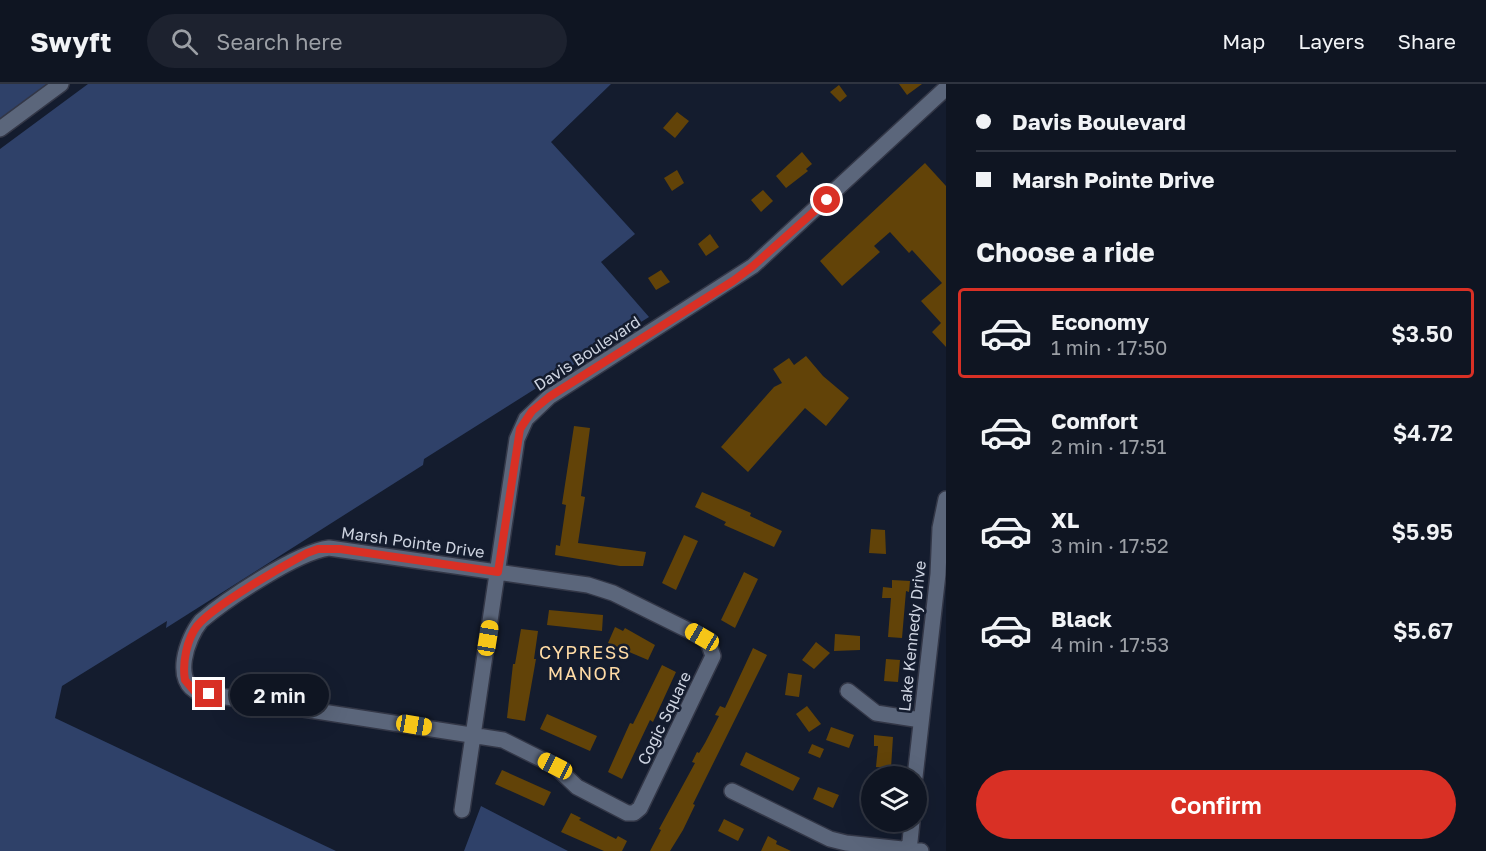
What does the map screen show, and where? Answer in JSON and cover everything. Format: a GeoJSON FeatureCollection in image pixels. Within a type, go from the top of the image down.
{"type":"FeatureCollection","features":[{"type":"Feature","properties":{"kind":"street"},"geometry":{"type":"LineString","coordinates":[[0,129],[61,84]]}},
{"type":"Feature","properties":{"kind":"street","name":"Davis Boulevard"},"geometry":{"type":"LineString","coordinates":[[462,810],[517,438],[532,411],[549,397],[753,266],[946,88]]}},
{"type":"Feature","properties":{"kind":"street","name":"Lake Kennedy Drive"},"geometry":{"type":"LineString","coordinates":[[916,766],[938,574],[940,528],[946,499]]}},
{"type":"Feature","properties":{"kind":"street","name":"Marsh Pointe Drive"},"geometry":{"type":"LineString","coordinates":[[474,734],[200,693],[191,689],[185,680],[187,653],[192,635],[208,616],[296,559],[318,549],[340,549],[498,572]]}},
{"type":"Feature","properties":{"kind":"street","name":"Cogic Square"},"geometry":{"type":"LineString","coordinates":[[474,734],[507,742],[555,766],[577,787],[627,813],[634,813],[642,804],[713,656],[708,642],[702,637],[613,593],[588,585],[498,572]]}},
{"type":"Feature","properties":{"kind":"street"},"geometry":{"type":"LineString","coordinates":[[848,691],[876,713],[921,720]]}},
{"type":"Feature","properties":{"kind":"street"},"geometry":{"type":"LineString","coordinates":[[732,791],[830,839],[846,843],[913,851],[912,832]]}},
{"type":"Feature","properties":{"kind":"shaded area"},"geometry":{"type":"Polygon","coordinates":[[[0,84],[55,84],[0,125],[0,84]]]}},
{"type":"Feature","properties":{"kind":"shaded area"},"geometry":{"type":"Polygon","coordinates":[[[88,84],[611,84],[551,142],[635,234],[601,262],[649,317],[424,459],[423,465],[166,628],[167,621],[62,686],[55,718],[336,851],[0,851],[0,149],[88,84]]]}},
{"type":"Feature","properties":{"kind":"shaded area"},"geometry":{"type":"Polygon","coordinates":[[[481,806],[568,851],[464,851],[481,806]]]}},
{"type":"Feature","properties":{"kind":"building"},"geometry":{"type":"Polygon","coordinates":[[[899,84],[922,84],[907,95],[899,84]]]}},
{"type":"Feature","properties":{"kind":"building"},"geometry":{"type":"Polygon","coordinates":[[[839,85],[847,96],[840,102],[830,92],[839,85]]]}},
{"type":"Feature","properties":{"kind":"building"},"geometry":{"type":"Polygon","coordinates":[[[677,112],[689,121],[675,138],[663,128],[677,112]]]}},
{"type":"Feature","properties":{"kind":"building"},"geometry":{"type":"Polygon","coordinates":[[[802,152],[812,164],[806,169],[808,171],[786,188],[776,176],[802,152]]]}},
{"type":"Feature","properties":{"kind":"building"},"geometry":{"type":"Polygon","coordinates":[[[925,163],[946,186],[946,347],[932,332],[941,323],[921,301],[942,283],[912,250],[909,253],[890,232],[874,246],[880,252],[842,286],[820,261],[925,163]]]}},
{"type":"Feature","properties":{"kind":"building"},"geometry":{"type":"Polygon","coordinates":[[[677,170],[684,183],[672,191],[664,178],[677,170]]]}},
{"type":"Feature","properties":{"kind":"building"},"geometry":{"type":"Polygon","coordinates":[[[763,190],[773,201],[761,212],[751,200],[763,190]]]}},
{"type":"Feature","properties":{"kind":"building"},"geometry":{"type":"Polygon","coordinates":[[[710,234],[719,247],[706,256],[698,244],[710,234]]]}},
{"type":"Feature","properties":{"kind":"building"},"geometry":{"type":"Polygon","coordinates":[[[661,270],[670,282],[656,290],[648,278],[661,270]]]}},
{"type":"Feature","properties":{"kind":"building"},"geometry":{"type":"Polygon","coordinates":[[[806,356],[823,376],[849,398],[826,426],[805,408],[748,472],[721,447],[774,387],[782,383],[773,369],[789,358],[794,365],[806,356]]]}},
{"type":"Feature","properties":{"kind":"building"},"geometry":{"type":"Polygon","coordinates":[[[574,426],[590,428],[581,496],[585,497],[578,543],[646,552],[643,566],[620,566],[555,555],[556,545],[560,546],[566,505],[562,504],[574,426]]]}},
{"type":"Feature","properties":{"kind":"building"},"geometry":{"type":"Polygon","coordinates":[[[702,492],[751,513],[750,516],[782,531],[774,547],[724,525],[726,522],[695,507],[702,492]]]}},
{"type":"Feature","properties":{"kind":"building"},"geometry":{"type":"Polygon","coordinates":[[[871,529],[885,530],[886,554],[869,553],[871,529]]]}},
{"type":"Feature","properties":{"kind":"building"},"geometry":{"type":"Polygon","coordinates":[[[684,535],[698,541],[676,590],[662,583],[684,535]]]}},
{"type":"Feature","properties":{"kind":"building"},"geometry":{"type":"Polygon","coordinates":[[[744,572],[758,579],[735,628],[721,620],[744,572]]]}},
{"type":"Feature","properties":{"kind":"building"},"geometry":{"type":"Polygon","coordinates":[[[892,580],[910,581],[909,592],[906,591],[902,638],[888,637],[891,598],[882,598],[883,587],[892,588],[892,580]]]}},
{"type":"Feature","properties":{"kind":"building"},"geometry":{"type":"Polygon","coordinates":[[[549,610],[603,615],[602,631],[547,625],[549,610]]]}},
{"type":"Feature","properties":{"kind":"building"},"geometry":{"type":"Polygon","coordinates":[[[615,627],[623,631],[625,628],[655,645],[648,660],[608,643],[615,627]]]}},
{"type":"Feature","properties":{"kind":"building"},"geometry":{"type":"Polygon","coordinates":[[[521,629],[538,631],[534,659],[536,659],[525,721],[507,718],[513,664],[515,664],[521,629]]]}},
{"type":"Feature","properties":{"kind":"building"},"geometry":{"type":"Polygon","coordinates":[[[835,634],[860,636],[860,650],[834,651],[835,634]]]}},
{"type":"Feature","properties":{"kind":"building"},"geometry":{"type":"Polygon","coordinates":[[[816,642],[830,653],[814,669],[802,660],[816,642]]]}},
{"type":"Feature","properties":{"kind":"building"},"geometry":{"type":"Polygon","coordinates":[[[753,648],[767,655],[693,804],[695,805],[683,830],[670,851],[650,851],[661,830],[659,829],[695,763],[692,762],[697,752],[699,753],[719,716],[715,715],[720,706],[725,708],[753,648]]]}},
{"type":"Feature","properties":{"kind":"building"},"geometry":{"type":"Polygon","coordinates":[[[886,659],[900,660],[898,682],[884,681],[886,659]]]}},
{"type":"Feature","properties":{"kind":"building"},"geometry":{"type":"Polygon","coordinates":[[[662,665],[676,672],[653,722],[650,720],[622,779],[608,772],[630,723],[633,724],[662,665]]]}},
{"type":"Feature","properties":{"kind":"building"},"geometry":{"type":"Polygon","coordinates":[[[788,673],[802,675],[799,697],[785,695],[788,673]]]}},
{"type":"Feature","properties":{"kind":"building"},"geometry":{"type":"Polygon","coordinates":[[[807,706],[821,724],[809,732],[796,714],[807,706]]]}},
{"type":"Feature","properties":{"kind":"building"},"geometry":{"type":"Polygon","coordinates":[[[547,714],[597,736],[590,751],[540,729],[547,714]]]}},
{"type":"Feature","properties":{"kind":"building"},"geometry":{"type":"Polygon","coordinates":[[[831,727],[854,735],[849,748],[826,740],[831,727]]]}},
{"type":"Feature","properties":{"kind":"building"},"geometry":{"type":"Polygon","coordinates":[[[874,735],[893,737],[891,766],[876,766],[878,746],[874,746],[874,735]]]}},
{"type":"Feature","properties":{"kind":"building"},"geometry":{"type":"Polygon","coordinates":[[[812,744],[824,749],[820,758],[808,753],[812,744]]]}},
{"type":"Feature","properties":{"kind":"building"},"geometry":{"type":"Polygon","coordinates":[[[746,752],[800,778],[793,791],[740,765],[746,752]]]}},
{"type":"Feature","properties":{"kind":"building"},"geometry":{"type":"Polygon","coordinates":[[[502,770],[551,792],[544,806],[495,784],[502,770]]]}},
{"type":"Feature","properties":{"kind":"building"},"geometry":{"type":"Polygon","coordinates":[[[818,787],[839,795],[833,808],[813,799],[818,787]]]}},
{"type":"Feature","properties":{"kind":"building"},"geometry":{"type":"Polygon","coordinates":[[[571,813],[581,818],[579,820],[616,839],[618,836],[627,841],[622,851],[604,851],[561,832],[571,813]]]}},
{"type":"Feature","properties":{"kind":"building"},"geometry":{"type":"Polygon","coordinates":[[[724,819],[744,829],[738,841],[718,831],[724,819]]]}},
{"type":"Feature","properties":{"kind":"building"},"geometry":{"type":"Polygon","coordinates":[[[768,836],[777,841],[776,844],[791,851],[761,851],[768,836]]]}},
{"type":"Feature","properties":{"kind":"district","name":"CYPRESS MANOR"},"geometry":{"type":"Point","coordinates":[585,663]}},
{"type":"Feature","properties":{"kind":"route"},"geometry":{"type":"LineString","coordinates":[[209,694],[195,692],[185,680],[187,653],[196,628],[214,611],[307,553],[318,549],[340,549],[498,572],[517,438],[532,411],[549,397],[733,281],[773,249],[827,200]]}}]}
